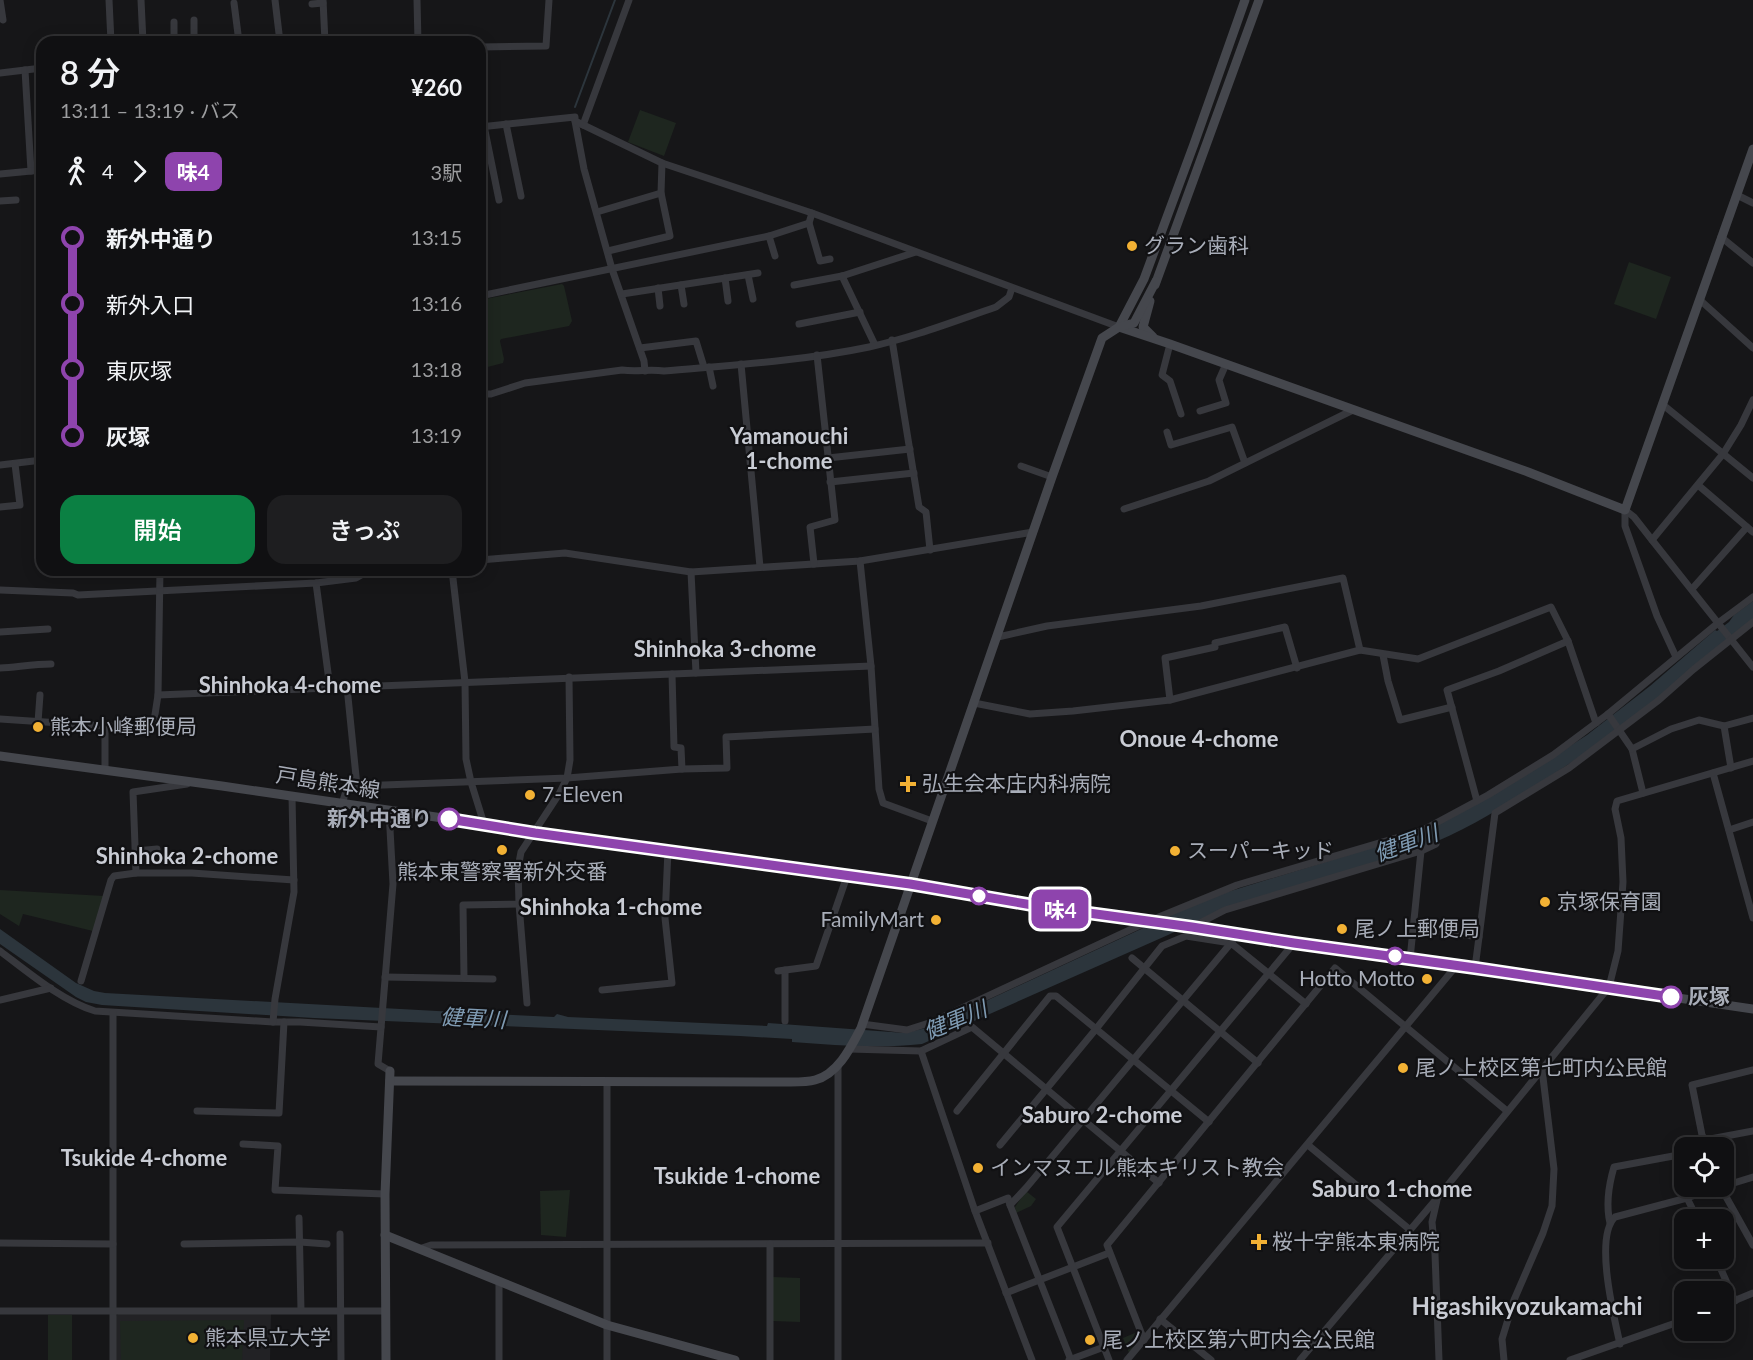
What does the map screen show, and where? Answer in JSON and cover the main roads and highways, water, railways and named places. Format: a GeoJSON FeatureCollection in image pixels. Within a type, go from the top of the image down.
{"type":"FeatureCollection","features":[{"type":"Feature","properties":{"kind":"water","name":"健軍川"},"geometry":{"type":"Polygon","coordinates":[[[1753,601],[1753,619],[1662,696],[1579,757],[1476,822],[1422,847],[1212,914],[922,1044],[841,1045],[740,1036],[314,1018],[102,1005],[86,1002],[76,997],[0,944],[0,929],[76,983],[105,993],[554,1017],[557,1014],[568,1017],[767,1026],[768,1023],[905,1033],[926,1028],[960,1013],[1208,898],[1410,836],[1548,760],[1587,735],[1753,601]]]}},
{"type":"Feature","properties":{"kind":"waterway"},"geometry":{"type":"LineString","coordinates":[[575,107],[615,0]]}},
{"type":"Feature","properties":{"kind":"place","name":"グラン歯科"},"geometry":{"type":"Point","coordinates":[1132,246]}},
{"type":"Feature","properties":{"kind":"place","name":"熊本小峰郵便局"},"geometry":{"type":"Point","coordinates":[38,727]}},
{"type":"Feature","properties":{"kind":"place","name":"弘生会本庄内科病院"},"geometry":{"type":"Point","coordinates":[908,784]}},
{"type":"Feature","properties":{"kind":"place","name":"7-Eleven"},"geometry":{"type":"Point","coordinates":[530,795]}},
{"type":"Feature","properties":{"kind":"place","name":"新外中通り"},"geometry":{"type":"Point","coordinates":[449,819]}},
{"type":"Feature","properties":{"kind":"place","name":"熊本東警察署新外交番"},"geometry":{"type":"Point","coordinates":[502,850]}},
{"type":"Feature","properties":{"kind":"place","name":"スーパーキッド"},"geometry":{"type":"Point","coordinates":[1175,851]}},
{"type":"Feature","properties":{"kind":"place","name":"京塚保育園"},"geometry":{"type":"Point","coordinates":[1545,902]}},
{"type":"Feature","properties":{"kind":"place","name":"FamilyMart"},"geometry":{"type":"Point","coordinates":[936,920]}},
{"type":"Feature","properties":{"kind":"place","name":"尾ノ上郵便局"},"geometry":{"type":"Point","coordinates":[1342,929]}},
{"type":"Feature","properties":{"kind":"place","name":"Hotto Motto"},"geometry":{"type":"Point","coordinates":[1427,979]}},
{"type":"Feature","properties":{"kind":"place","name":"灰塚"},"geometry":{"type":"Point","coordinates":[1671,997]}},
{"type":"Feature","properties":{"kind":"place","name":"尾ノ上校区第七町内公民館"},"geometry":{"type":"Point","coordinates":[1403,1068]}},
{"type":"Feature","properties":{"kind":"place","name":"インマヌエル熊本キリスト教会"},"geometry":{"type":"Point","coordinates":[978,1168]}},
{"type":"Feature","properties":{"kind":"place","name":"桜十字熊本東病院"},"geometry":{"type":"Point","coordinates":[1259,1242]}},
{"type":"Feature","properties":{"kind":"place","name":"熊本県立大学"},"geometry":{"type":"Point","coordinates":[193,1338]}},
{"type":"Feature","properties":{"kind":"place","name":"尾ノ上校区第六町内会公民館"},"geometry":{"type":"Point","coordinates":[1090,1340]}},
{"type":"Feature","properties":{"kind":"district","name":"Yamanouchi 1-chome"},"geometry":{"type":"Point","coordinates":[789,449]}},
{"type":"Feature","properties":{"kind":"district","name":"Shinhoka 3-chome"},"geometry":{"type":"Point","coordinates":[725,649]}},
{"type":"Feature","properties":{"kind":"district","name":"Shinhoka 4-chome"},"geometry":{"type":"Point","coordinates":[290,685]}},
{"type":"Feature","properties":{"kind":"district","name":"Onoue 4-chome"},"geometry":{"type":"Point","coordinates":[1199,739]}},
{"type":"Feature","properties":{"kind":"district","name":"Shinhoka 2-chome"},"geometry":{"type":"Point","coordinates":[187,856]}},
{"type":"Feature","properties":{"kind":"district","name":"Shinhoka 1-chome"},"geometry":{"type":"Point","coordinates":[611,907]}},
{"type":"Feature","properties":{"kind":"district","name":"Saburo 2-chome"},"geometry":{"type":"Point","coordinates":[1102,1115]}},
{"type":"Feature","properties":{"kind":"district","name":"Tsukide 4-chome"},"geometry":{"type":"Point","coordinates":[144,1158]}},
{"type":"Feature","properties":{"kind":"district","name":"Tsukide 1-chome"},"geometry":{"type":"Point","coordinates":[737,1176]}},
{"type":"Feature","properties":{"kind":"district","name":"Saburo 1-chome"},"geometry":{"type":"Point","coordinates":[1392,1189]}},
{"type":"Feature","properties":{"kind":"district","name":"Higashikyozukamachi"},"geometry":{"type":"Point","coordinates":[1527,1307]}}]}
